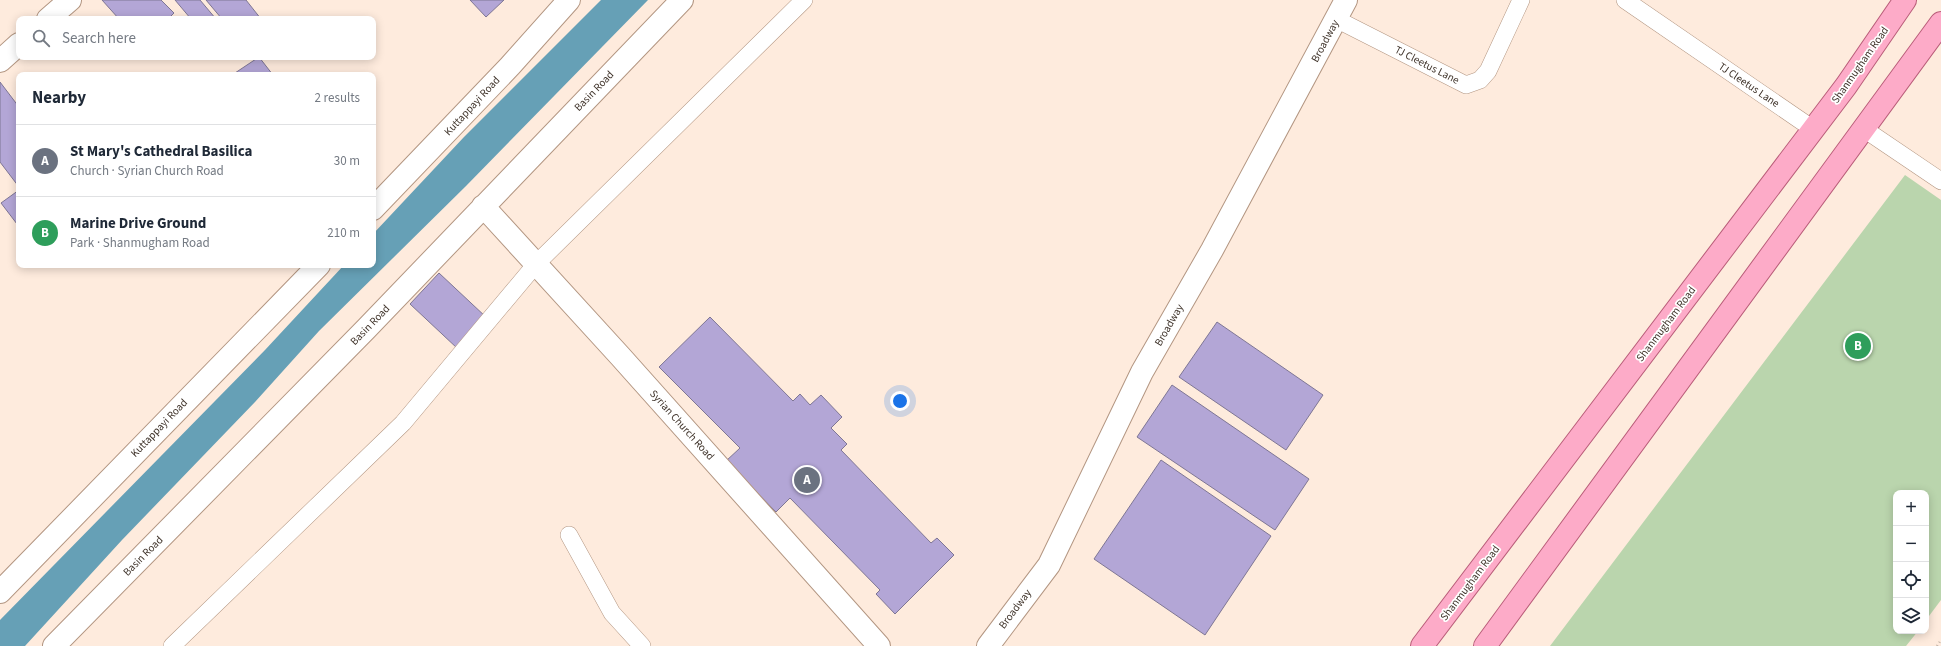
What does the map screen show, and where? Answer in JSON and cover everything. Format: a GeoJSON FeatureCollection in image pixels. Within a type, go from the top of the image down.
{"type":"FeatureCollection","features":[{"type":"Feature","properties":{"kind":"main road","name":"Shanmugham Road"},"geometry":{"type":"LineString","coordinates":[[1422,646],[1846,86],[1905,0]]}},
{"type":"Feature","properties":{"kind":"main road"},"geometry":{"type":"LineString","coordinates":[[1485,646],[1941,24]]}},
{"type":"Feature","properties":{"kind":"street"},"geometry":{"type":"LineString","coordinates":[[51,16],[70,0]]}},
{"type":"Feature","properties":{"kind":"street","name":"Kuttappayi Road"},"geometry":{"type":"LineString","coordinates":[[376,206],[510,66],[570,0]]}},
{"type":"Feature","properties":{"kind":"street","name":"Basin Road"},"geometry":{"type":"LineString","coordinates":[[54,646],[366,330],[483,206],[682,0]]}},
{"type":"Feature","properties":{"kind":"street","name":"Broadway"},"geometry":{"type":"LineString","coordinates":[[988,646],[1049,564],[1142,372],[1212,250],[1346,0]]}},
{"type":"Feature","properties":{"kind":"street"},"geometry":{"type":"LineString","coordinates":[[0,61],[16,47]]}},
{"type":"Feature","properties":{"kind":"street","name":"Syrian Church Road"},"geometry":{"type":"LineString","coordinates":[[483,206],[879,646]]}},
{"type":"Feature","properties":{"kind":"street","name":"Kuttappayi Road"},"geometry":{"type":"LineString","coordinates":[[3,581],[316,268]]}},
{"type":"Feature","properties":{"kind":"lane"},"geometry":{"type":"LineString","coordinates":[[172,646],[403,423],[536,264],[804,0]]}},
{"type":"Feature","properties":{"kind":"lane","name":"TJ Cleetus Lane"},"geometry":{"type":"LineString","coordinates":[[1336,19],[1466,85],[1480,80],[1488,70],[1522,0]]}},
{"type":"Feature","properties":{"kind":"lane","name":"TJ Cleetus Lane"},"geometry":{"type":"LineString","coordinates":[[1625,0],[1813,129]]}},
{"type":"Feature","properties":{"kind":"lane"},"geometry":{"type":"LineString","coordinates":[[1864,129],[1941,181]]}},
{"type":"Feature","properties":{"kind":"lane"},"geometry":{"type":"LineString","coordinates":[[569,535],[612,613],[642,646]]}},
{"type":"Feature","properties":{"kind":"path"},"geometry":{"type":"LineString","coordinates":[[1937,646],[1941,640]]}},
{"type":"Feature","properties":{"kind":"green space"},"geometry":{"type":"Polygon","coordinates":[[[1905,175],[1941,200],[1941,600],[1929,616],[1929,490],[1893,490],[1893,634],[1916,634],[1906,646],[1550,646],[1905,175]]]}},
{"type":"Feature","properties":{"kind":"water"},"geometry":{"type":"Polygon","coordinates":[[[601,0],[648,0],[466,186],[319,331],[255,402],[122,540],[25,646],[0,646],[0,620],[265,350],[341,268],[376,268],[376,231],[464,137],[601,0]]]}},
{"type":"Feature","properties":{"kind":"building"},"geometry":{"type":"Polygon","coordinates":[[[102,0],[161,0],[174,13],[171,16],[116,16],[102,0]]]}},
{"type":"Feature","properties":{"kind":"building"},"geometry":{"type":"Polygon","coordinates":[[[175,0],[200,0],[213,16],[188,16],[175,0]]]}},
{"type":"Feature","properties":{"kind":"building"},"geometry":{"type":"Polygon","coordinates":[[[206,0],[246,0],[259,16],[219,16],[206,0]]]}},
{"type":"Feature","properties":{"kind":"building"},"geometry":{"type":"Polygon","coordinates":[[[470,0],[504,0],[486,17],[470,0]]]}},
{"type":"Feature","properties":{"kind":"building"},"geometry":{"type":"Polygon","coordinates":[[[254,60],[261,60],[271,72],[236,72],[254,60]]]}},
{"type":"Feature","properties":{"kind":"building"},"geometry":{"type":"Polygon","coordinates":[[[0,82],[16,103],[16,183],[0,162],[0,82]]]}},
{"type":"Feature","properties":{"kind":"building"},"geometry":{"type":"Polygon","coordinates":[[[16,192],[16,223],[1,203],[16,192]]]}},
{"type":"Feature","properties":{"kind":"building"},"geometry":{"type":"Polygon","coordinates":[[[439,273],[487,318],[458,349],[410,304],[439,273]]]}},
{"type":"Feature","properties":{"kind":"building"},"geometry":{"type":"Polygon","coordinates":[[[710,317],[793,401],[800,394],[810,405],[821,395],[842,417],[831,428],[847,444],[841,450],[931,543],[937,538],[954,555],[895,614],[876,594],[880,590],[790,498],[776,512],[726,461],[740,448],[659,367],[710,317]]]}},
{"type":"Feature","properties":{"kind":"building"},"geometry":{"type":"Polygon","coordinates":[[[1217,322],[1323,395],[1286,450],[1179,377],[1217,322]]]}},
{"type":"Feature","properties":{"kind":"building"},"geometry":{"type":"Polygon","coordinates":[[[1172,385],[1309,479],[1275,530],[1137,437],[1172,385]]]}},
{"type":"Feature","properties":{"kind":"building"},"geometry":{"type":"Polygon","coordinates":[[[1161,460],[1271,536],[1205,635],[1094,559],[1161,460]]]}},
{"type":"Feature","properties":{"kind":"place","name":"Marine Drive Ground"},"geometry":{"type":"Point","coordinates":[1858,346]}},
{"type":"Feature","properties":{"kind":"place","name":"St Mary's Cathedral Basilica"},"geometry":{"type":"Point","coordinates":[807,480]}}]}
